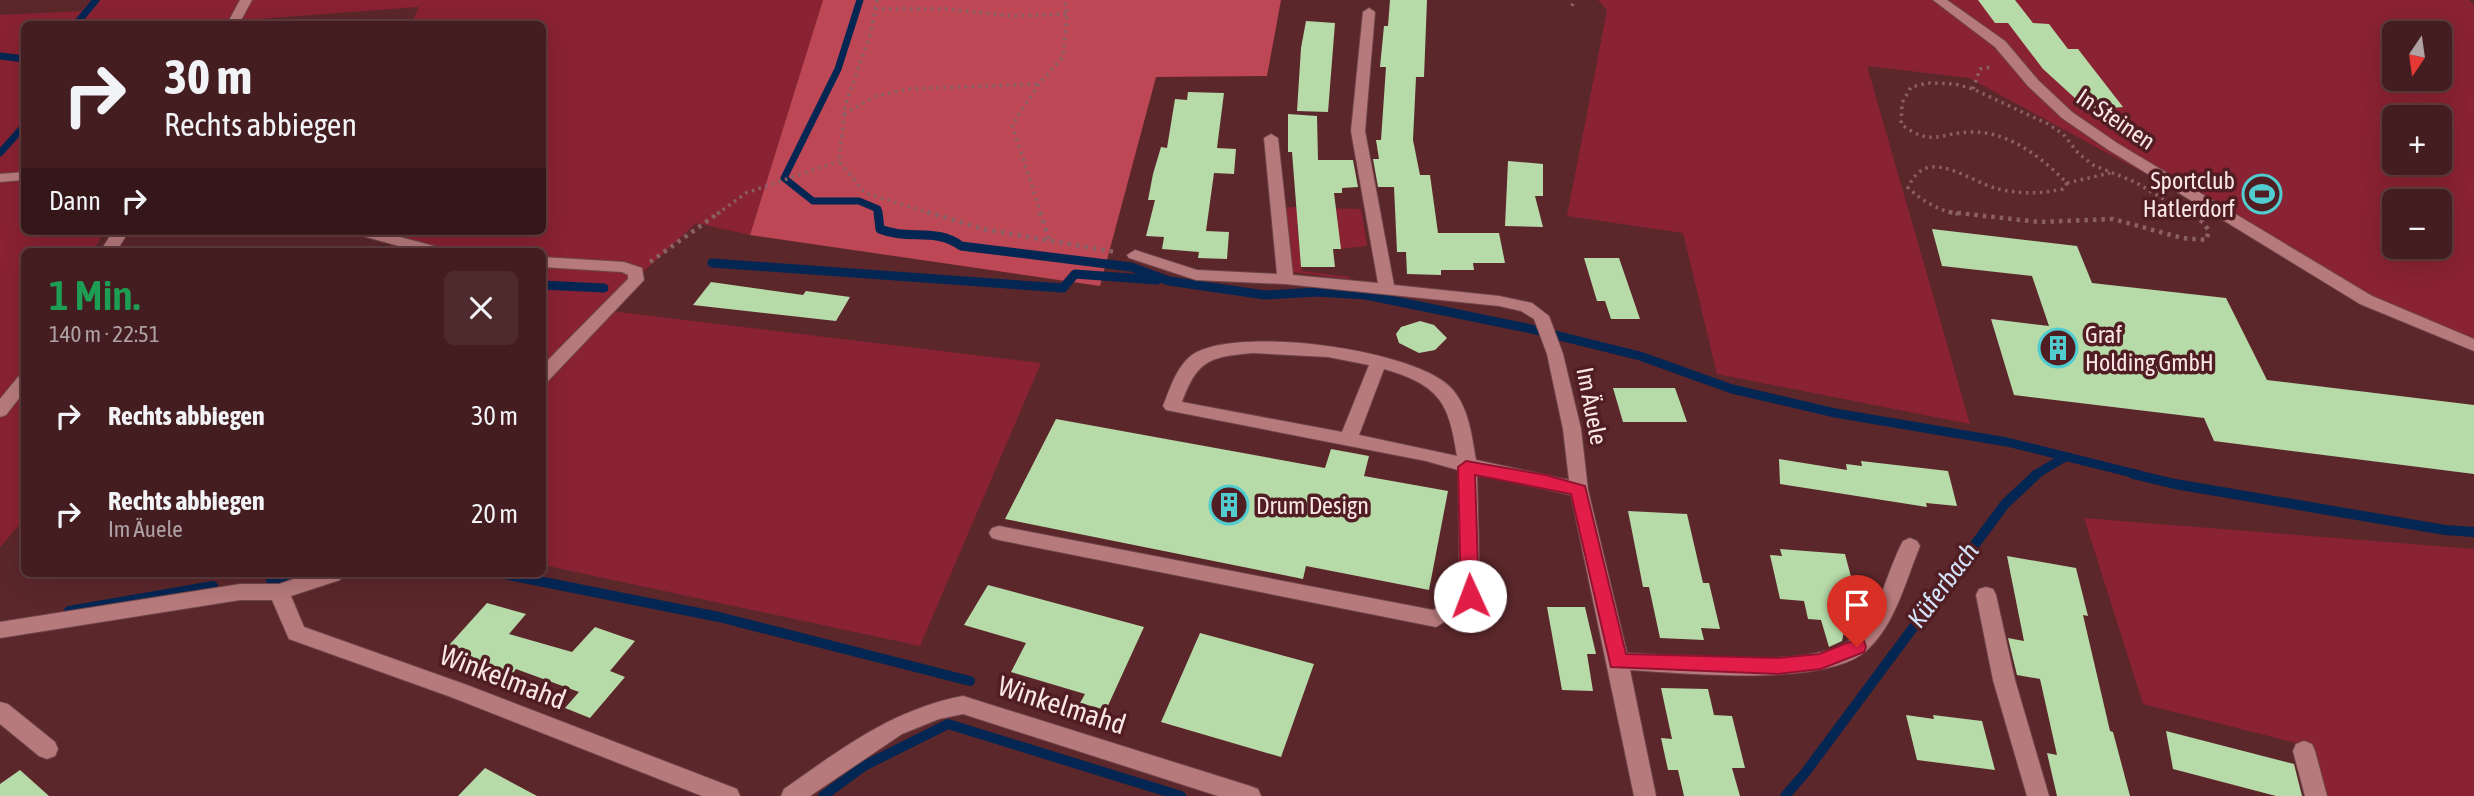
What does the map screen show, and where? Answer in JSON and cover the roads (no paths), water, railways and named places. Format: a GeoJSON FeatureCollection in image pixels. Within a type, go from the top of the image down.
{"type":"FeatureCollection","features":[{"type":"Feature","properties":{"kind":"street"},"geometry":{"type":"LineString","coordinates":[[235,21],[246,0]]}},
{"type":"Feature","properties":{"kind":"street","name":"In Steinen"},"geometry":{"type":"LineString","coordinates":[[1938,0],[2000,44],[2033,83],[2067,115],[2112,146],[2366,300],[2474,345]]}},
{"type":"Feature","properties":{"kind":"street"},"geometry":{"type":"LineString","coordinates":[[1369,12],[1358,131],[1387,289]]}},
{"type":"Feature","properties":{"kind":"street"},"geometry":{"type":"LineString","coordinates":[[1271,138],[1285,279]]}},
{"type":"Feature","properties":{"kind":"street"},"geometry":{"type":"LineString","coordinates":[[0,178],[21,176]]}},
{"type":"Feature","properties":{"kind":"street"},"geometry":{"type":"LineString","coordinates":[[375,235],[424,248]]}},
{"type":"Feature","properties":{"kind":"street","name":"Im Äuele"},"geometry":{"type":"LineString","coordinates":[[1135,255],[1196,275],[1285,279],[1499,301],[1526,307],[1541,316],[1555,354],[1572,429],[1579,490],[1645,796]]}},
{"type":"Feature","properties":{"kind":"street"},"geometry":{"type":"LineString","coordinates":[[546,262],[624,267],[636,272],[636,280],[546,373]]}},
{"type":"Feature","properties":{"kind":"street"},"geometry":{"type":"LineString","coordinates":[[999,533],[1436,619],[1470,596],[1466,467],[1464,436],[1457,411],[1445,391],[1417,376],[1378,362],[1330,350],[1282,346],[1229,349],[1201,357],[1187,370],[1172,406],[1426,454],[1466,467],[1546,481],[1579,490]]}},
{"type":"Feature","properties":{"kind":"street"},"geometry":{"type":"LineString","coordinates":[[1348,439],[1378,362]]}},
{"type":"Feature","properties":{"kind":"street"},"geometry":{"type":"LineString","coordinates":[[0,411],[21,385]]}},
{"type":"Feature","properties":{"kind":"street"},"geometry":{"type":"LineString","coordinates":[[1618,661],[1778,666],[1821,662],[1857,647],[1885,608],[1910,546]]}},
{"type":"Feature","properties":{"kind":"street"},"geometry":{"type":"LineString","coordinates":[[0,630],[240,592],[279,592],[324,577]]}},
{"type":"Feature","properties":{"kind":"street","name":"Winkelmahd"},"geometry":{"type":"LineString","coordinates":[[279,592],[296,633],[459,691],[729,796]]}},
{"type":"Feature","properties":{"kind":"street"},"geometry":{"type":"LineString","coordinates":[[1986,595],[2004,680],[2038,796]]}},
{"type":"Feature","properties":{"kind":"street","name":"Winkelmahd"},"geometry":{"type":"LineString","coordinates":[[792,796],[882,734],[941,707],[963,705],[1250,796]]}},
{"type":"Feature","properties":{"kind":"street"},"geometry":{"type":"LineString","coordinates":[[0,711],[47,749]]}},
{"type":"Feature","properties":{"kind":"street"},"geometry":{"type":"LineString","coordinates":[[2304,751],[2316,796]]}},
{"type":"Feature","properties":{"kind":"waterway"},"geometry":{"type":"LineString","coordinates":[[78,21],[96,0]]}},
{"type":"Feature","properties":{"kind":"waterway"},"geometry":{"type":"LineString","coordinates":[[860,0],[838,69],[784,178],[813,201],[859,201],[878,209],[878,212]]}},
{"type":"Feature","properties":{"kind":"waterway"},"geometry":{"type":"LineString","coordinates":[[0,56],[21,59]]}},
{"type":"Feature","properties":{"kind":"waterway"},"geometry":{"type":"LineString","coordinates":[[0,153],[21,129]]}},
{"type":"Feature","properties":{"kind":"waterway"},"geometry":{"type":"LineString","coordinates":[[878,212],[880,229],[901,234],[942,237],[961,246],[1131,267],[1169,281],[1265,295],[1317,292],[1366,295],[1527,328],[1640,356],[1732,389],[1835,413],[2007,442],[2140,475]]}},
{"type":"Feature","properties":{"kind":"waterway"},"geometry":{"type":"LineString","coordinates":[[712,263],[1063,288],[1075,274],[1157,280]]}},
{"type":"Feature","properties":{"kind":"waterway"},"geometry":{"type":"LineString","coordinates":[[546,285],[604,288]]}},
{"type":"Feature","properties":{"kind":"waterway","name":"Küferbach"},"geometry":{"type":"LineString","coordinates":[[2035,475],[2065,457]]}},
{"type":"Feature","properties":{"kind":"waterway","name":"Küferbach"},"geometry":{"type":"LineString","coordinates":[[1785,796],[1805,773],[2005,504],[2037,474]]}},
{"type":"Feature","properties":{"kind":"waterway"},"geometry":{"type":"LineString","coordinates":[[2133,474],[2175,484],[2445,530],[2474,532]]}},
{"type":"Feature","properties":{"kind":"waterway"},"geometry":{"type":"LineString","coordinates":[[271,580],[289,577]]}},
{"type":"Feature","properties":{"kind":"waterway"},"geometry":{"type":"LineString","coordinates":[[519,577],[719,617],[970,681]]}},
{"type":"Feature","properties":{"kind":"waterway"},"geometry":{"type":"LineString","coordinates":[[69,611],[213,586]]}},
{"type":"Feature","properties":{"kind":"waterway"},"geometry":{"type":"LineString","coordinates":[[823,796],[864,766],[948,724],[1181,796]]}},
{"type":"Feature","properties":{"kind":"place","name":"Sportclub Hatlerdorf"},"geometry":{"type":"Point","coordinates":[2262,194]}},
{"type":"Feature","properties":{"kind":"place","name":"Graf Holding GmbH"},"geometry":{"type":"Point","coordinates":[2058,348]}},
{"type":"Feature","properties":{"kind":"place","name":"Drum Design"},"geometry":{"type":"Point","coordinates":[1229,505]}}]}
